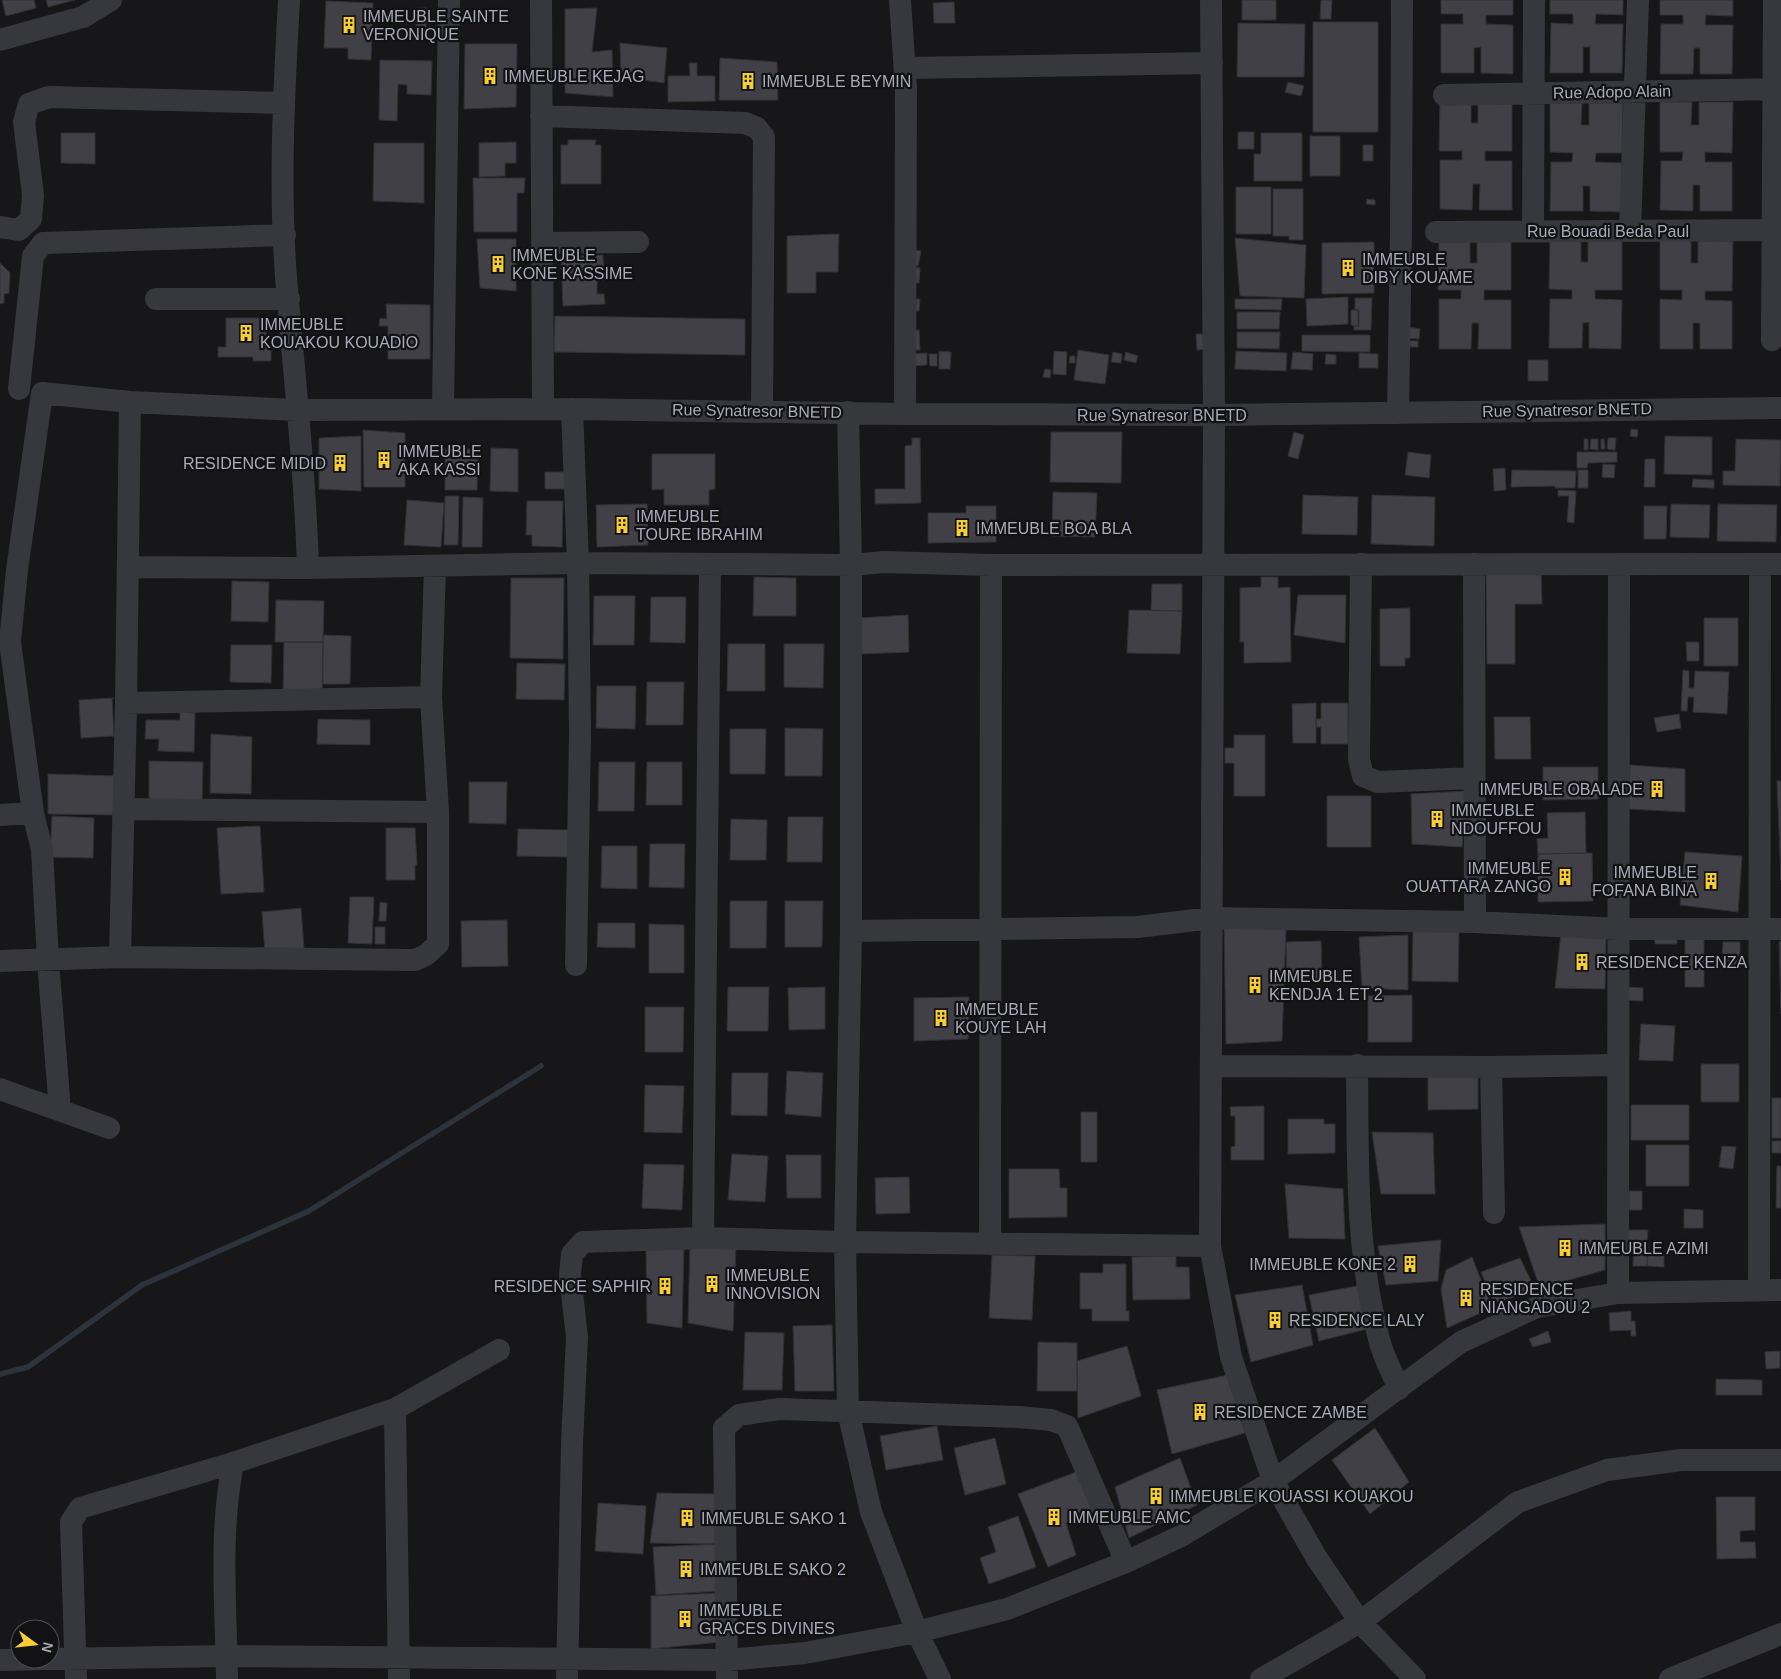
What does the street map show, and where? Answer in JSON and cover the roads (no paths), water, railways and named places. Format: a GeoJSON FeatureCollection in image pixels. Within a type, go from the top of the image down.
{"type":"FeatureCollection","features":[{"type":"Feature","properties":{"kind":"street"},"geometry":{"type":"LineString","coordinates":[[0,40],[83,16],[111,0]]}},
{"type":"Feature","properties":{"kind":"street"},"geometry":{"type":"LineString","coordinates":[[289,0],[283,103],[285,235],[296,410],[306,508],[308,568]]}},
{"type":"Feature","properties":{"kind":"street"},"geometry":{"type":"LineString","coordinates":[[444,409],[449,0]]}},
{"type":"Feature","properties":{"kind":"street"},"geometry":{"type":"LineString","coordinates":[[541,0],[543,409]]}},
{"type":"Feature","properties":{"kind":"street"},"geometry":{"type":"LineString","coordinates":[[900,0],[905,68],[907,248],[905,414]]}},
{"type":"Feature","properties":{"kind":"street"},"geometry":{"type":"LineString","coordinates":[[1211,0],[1214,416],[1210,1246],[1232,1357],[1273,1481],[1316,1557],[1360,1622],[1415,1679]]}},
{"type":"Feature","properties":{"kind":"street"},"geometry":{"type":"LineString","coordinates":[[1398,413],[1402,0]]}},
{"type":"Feature","properties":{"kind":"street"},"geometry":{"type":"LineString","coordinates":[[1533,231],[1534,0]]}},
{"type":"Feature","properties":{"kind":"street"},"geometry":{"type":"LineString","coordinates":[[1630,231],[1638,0]]}},
{"type":"Feature","properties":{"kind":"street"},"geometry":{"type":"LineString","coordinates":[[1772,340],[1777,230],[1778,89],[1774,0]]}},
{"type":"Feature","properties":{"kind":"street"},"geometry":{"type":"LineString","coordinates":[[905,68],[1212,63]]}},
{"type":"Feature","properties":{"kind":"street","name":"Rue Adopo Alain"},"geometry":{"type":"LineString","coordinates":[[1444,95],[1778,89]]}},
{"type":"Feature","properties":{"kind":"street"},"geometry":{"type":"LineString","coordinates":[[0,227],[19,230],[31,219],[33,195],[24,122],[29,104],[49,98],[283,103]]}},
{"type":"Feature","properties":{"kind":"street"},"geometry":{"type":"LineString","coordinates":[[541,116],[745,124],[757,128],[764,137],[762,411]]}},
{"type":"Feature","properties":{"kind":"street","name":"Rue Bouadi Beda Paul"},"geometry":{"type":"LineString","coordinates":[[1436,232],[1777,230]]}},
{"type":"Feature","properties":{"kind":"street"},"geometry":{"type":"LineString","coordinates":[[9,388],[33,256],[43,242],[285,235]]}},
{"type":"Feature","properties":{"kind":"street"},"geometry":{"type":"LineString","coordinates":[[542,242],[638,242]]}},
{"type":"Feature","properties":{"kind":"street"},"geometry":{"type":"LineString","coordinates":[[156,299],[289,299]]}},
{"type":"Feature","properties":{"kind":"street","name":"Rue Synatresor BNETD"},"geometry":{"type":"LineString","coordinates":[[9,388],[42,394],[130,402],[296,410],[572,408],[905,414],[1214,416],[1781,408]]}},
{"type":"Feature","properties":{"kind":"street"},"geometry":{"type":"LineString","coordinates":[[42,394],[9,571],[10,642],[34,814],[42,850],[48,961],[60,1110]]}},
{"type":"Feature","properties":{"kind":"street"},"geometry":{"type":"LineString","coordinates":[[120,956],[130,402]]}},
{"type":"Feature","properties":{"kind":"street"},"geometry":{"type":"LineString","coordinates":[[572,408],[578,563],[580,734],[576,965]]}},
{"type":"Feature","properties":{"kind":"street"},"geometry":{"type":"LineString","coordinates":[[848,412],[851,565],[851,930],[845,1242],[848,1411],[871,1512],[916,1632],[940,1679]]}},
{"type":"Feature","properties":{"kind":"street"},"geometry":{"type":"LineString","coordinates":[[60,1663],[75,1669],[227,1656],[399,1656],[567,1668],[728,1670],[916,1632],[1007,1609],[1126,1562],[1181,1536],[1273,1481],[1461,1342],[1537,1307],[1618,1293],[1770,1290],[1771,564],[991,565],[884,562],[851,565],[710,566],[578,563],[308,568],[128,567]]}},
{"type":"Feature","properties":{"kind":"street"},"geometry":{"type":"LineString","coordinates":[[1361,564],[1359,759],[1363,776],[1378,782],[1474,778]]}},
{"type":"Feature","properties":{"kind":"street"},"geometry":{"type":"LineString","coordinates":[[1474,564],[1475,922]]}},
{"type":"Feature","properties":{"kind":"street"},"geometry":{"type":"LineString","coordinates":[[1618,1293],[1619,564]]}},
{"type":"Feature","properties":{"kind":"street"},"geometry":{"type":"LineString","coordinates":[[990,1244],[991,565]]}},
{"type":"Feature","properties":{"kind":"street"},"geometry":{"type":"LineString","coordinates":[[0,961],[48,961],[120,956],[415,960],[426,955],[438,944],[440,936],[438,812],[430,697],[435,566]]}},
{"type":"Feature","properties":{"kind":"street"},"geometry":{"type":"LineString","coordinates":[[703,1238],[710,566]]}},
{"type":"Feature","properties":{"kind":"street"},"geometry":{"type":"LineString","coordinates":[[126,703],[430,697]]}},
{"type":"Feature","properties":{"kind":"street"},"geometry":{"type":"LineString","coordinates":[[124,809],[438,812]]}},
{"type":"Feature","properties":{"kind":"street"},"geometry":{"type":"LineString","coordinates":[[0,815],[34,814]]}},
{"type":"Feature","properties":{"kind":"street"},"geometry":{"type":"LineString","coordinates":[[851,930],[1138,927],[1211,918],[1475,922],[1618,929],[1770,929]]}},
{"type":"Feature","properties":{"kind":"street"},"geometry":{"type":"LineString","coordinates":[[1211,1066],[1357,1065],[1491,1067],[1618,1065]]}},
{"type":"Feature","properties":{"kind":"street"},"geometry":{"type":"LineString","coordinates":[[1357,1065],[1358,1189],[1364,1268],[1379,1341],[1399,1388]]}},
{"type":"Feature","properties":{"kind":"street"},"geometry":{"type":"LineString","coordinates":[[1491,1067],[1494,1213]]}},
{"type":"Feature","properties":{"kind":"street"},"geometry":{"type":"LineString","coordinates":[[0,1090],[109,1128]]}},
{"type":"Feature","properties":{"kind":"street"},"geometry":{"type":"LineString","coordinates":[[567,1668],[577,1337],[570,1275],[572,1254],[583,1242],[703,1238],[845,1242],[1210,1246]]}},
{"type":"Feature","properties":{"kind":"street"},"geometry":{"type":"LineString","coordinates":[[75,1669],[71,1522],[80,1508],[233,1463],[395,1409],[499,1350]]}},
{"type":"Feature","properties":{"kind":"street"},"geometry":{"type":"LineString","coordinates":[[395,1409],[399,1679]]}},
{"type":"Feature","properties":{"kind":"street"},"geometry":{"type":"LineString","coordinates":[[728,1670],[724,1428],[739,1414],[778,1409],[1019,1416],[1051,1420],[1067,1426],[1126,1562]]}},
{"type":"Feature","properties":{"kind":"street"},"geometry":{"type":"LineString","coordinates":[[1261,1679],[1360,1622],[1518,1502],[1607,1470],[1681,1460],[1781,1460]]}},
{"type":"Feature","properties":{"kind":"street"},"geometry":{"type":"LineString","coordinates":[[227,1679],[224,1581],[226,1502],[233,1463]]}},
{"type":"Feature","properties":{"kind":"street"},"geometry":{"type":"LineString","coordinates":[[1670,1679],[1781,1634]]}},
{"type":"Feature","properties":{"kind":"waterway"},"geometry":{"type":"LineString","coordinates":[[0,1374],[28,1367],[142,1285],[309,1211],[541,1066]]}},
{"type":"Feature","properties":{"kind":"place","name":"IMMEUBLE SAINTE VERONIQUE"},"geometry":{"type":"Point","coordinates":[349,25]}},
{"type":"Feature","properties":{"kind":"place","name":"IMMEUBLE KEJAG"},"geometry":{"type":"Point","coordinates":[490,76]}},
{"type":"Feature","properties":{"kind":"place","name":"IMMEUBLE BEYMIN"},"geometry":{"type":"Point","coordinates":[748,81]}},
{"type":"Feature","properties":{"kind":"place","name":"IMMEUBLE KONE KASSIME"},"geometry":{"type":"Point","coordinates":[498,264]}},
{"type":"Feature","properties":{"kind":"place","name":"IMMEUBLE DIBY KOUAME"},"geometry":{"type":"Point","coordinates":[1348,268]}},
{"type":"Feature","properties":{"kind":"place","name":"IMMEUBLE KOUAKOU KOUADIO"},"geometry":{"type":"Point","coordinates":[246,333]}},
{"type":"Feature","properties":{"kind":"place","name":"IMMEUBLE AKA KASSI"},"geometry":{"type":"Point","coordinates":[384,460]}},
{"type":"Feature","properties":{"kind":"place","name":"RESIDENCE MIDID"},"geometry":{"type":"Point","coordinates":[340,463]}},
{"type":"Feature","properties":{"kind":"place","name":"IMMEUBLE TOURE IBRAHIM"},"geometry":{"type":"Point","coordinates":[622,525]}},
{"type":"Feature","properties":{"kind":"place","name":"IMMEUBLE BOA BLA"},"geometry":{"type":"Point","coordinates":[962,528]}},
{"type":"Feature","properties":{"kind":"place","name":"IMMEUBLE OBALADE"},"geometry":{"type":"Point","coordinates":[1657,789]}},
{"type":"Feature","properties":{"kind":"place","name":"IMMEUBLE NDOUFFOU"},"geometry":{"type":"Point","coordinates":[1437,819]}},
{"type":"Feature","properties":{"kind":"place","name":"IMMEUBLE OUATTARA ZANGO"},"geometry":{"type":"Point","coordinates":[1565,877]}},
{"type":"Feature","properties":{"kind":"place","name":"IMMEUBLE FOFANA BINA"},"geometry":{"type":"Point","coordinates":[1711,881]}},
{"type":"Feature","properties":{"kind":"place","name":"RESIDENCE KENZA"},"geometry":{"type":"Point","coordinates":[1582,962]}},
{"type":"Feature","properties":{"kind":"place","name":"IMMEUBLE KENDJA 1 ET 2"},"geometry":{"type":"Point","coordinates":[1255,985]}},
{"type":"Feature","properties":{"kind":"place","name":"IMMEUBLE KOUYE LAH"},"geometry":{"type":"Point","coordinates":[941,1018]}},
{"type":"Feature","properties":{"kind":"place","name":"IMMEUBLE AZIMI"},"geometry":{"type":"Point","coordinates":[1565,1248]}},
{"type":"Feature","properties":{"kind":"place","name":"IMMEUBLE KONE 2"},"geometry":{"type":"Point","coordinates":[1410,1264]}},
{"type":"Feature","properties":{"kind":"place","name":"IMMEUBLE INNOVISION"},"geometry":{"type":"Point","coordinates":[712,1284]}},
{"type":"Feature","properties":{"kind":"place","name":"RESIDENCE SAPHIR"},"geometry":{"type":"Point","coordinates":[665,1286]}},
{"type":"Feature","properties":{"kind":"place","name":"RESIDENCE NIANGADOU 2"},"geometry":{"type":"Point","coordinates":[1466,1298]}},
{"type":"Feature","properties":{"kind":"place","name":"RESIDENCE LALY"},"geometry":{"type":"Point","coordinates":[1275,1320]}},
{"type":"Feature","properties":{"kind":"place","name":"RESIDENCE ZAMBE"},"geometry":{"type":"Point","coordinates":[1200,1412]}},
{"type":"Feature","properties":{"kind":"place","name":"IMMEUBLE KOUASSI KOUAKOU"},"geometry":{"type":"Point","coordinates":[1156,1496]}},
{"type":"Feature","properties":{"kind":"place","name":"IMMEUBLE AMC"},"geometry":{"type":"Point","coordinates":[1054,1517]}},
{"type":"Feature","properties":{"kind":"place","name":"IMMEUBLE SAKO 1"},"geometry":{"type":"Point","coordinates":[687,1518]}},
{"type":"Feature","properties":{"kind":"place","name":"IMMEUBLE SAKO 2"},"geometry":{"type":"Point","coordinates":[686,1569]}},
{"type":"Feature","properties":{"kind":"place","name":"IMMEUBLE GRACES DIVINES"},"geometry":{"type":"Point","coordinates":[685,1619]}}]}
